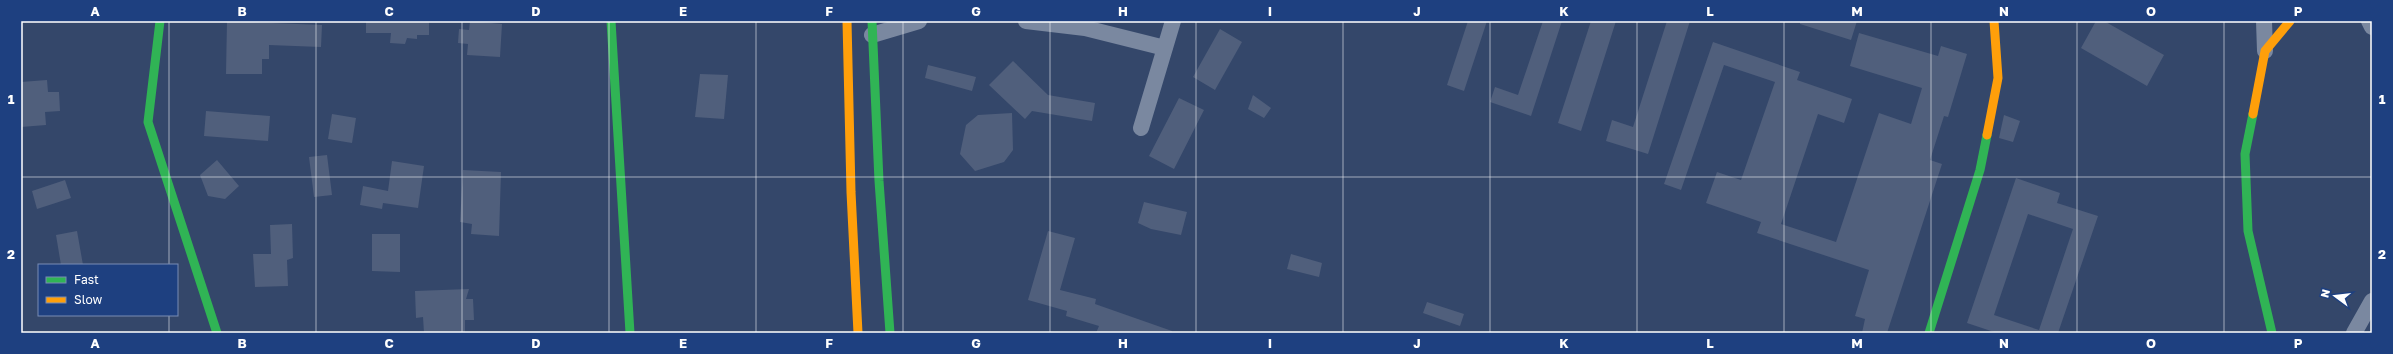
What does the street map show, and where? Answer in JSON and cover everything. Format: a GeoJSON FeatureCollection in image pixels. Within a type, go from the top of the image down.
{"type":"FeatureCollection","features":[{"type":"Feature","properties":{"kind":"street"},"geometry":{"type":"LineString","coordinates":[[160,21],[148,122],[217,333]]}},
{"type":"Feature","properties":{"kind":"street"},"geometry":{"type":"LineString","coordinates":[[611,21],[630,333]]}},
{"type":"Feature","properties":{"kind":"street"},"geometry":{"type":"LineString","coordinates":[[847,21],[851,184],[858,333]]}},
{"type":"Feature","properties":{"kind":"street"},"geometry":{"type":"LineString","coordinates":[[890,333],[872,28],[919,21]]}},
{"type":"Feature","properties":{"kind":"street"},"geometry":{"type":"LineString","coordinates":[[1026,21],[1085,28],[1165,48]]}},
{"type":"Feature","properties":{"kind":"street"},"geometry":{"type":"LineString","coordinates":[[1141,128],[1173,21]]}},
{"type":"Feature","properties":{"kind":"street"},"geometry":{"type":"LineString","coordinates":[[1930,333],[1980,170],[1998,78],[1994,21]]}},
{"type":"Feature","properties":{"kind":"street"},"geometry":{"type":"LineString","coordinates":[[2264,21],[2265,51],[2245,154],[2248,231],[2272,333]]}},
{"type":"Feature","properties":{"kind":"street"},"geometry":{"type":"LineString","coordinates":[[2265,51],[2290,21]]}},
{"type":"Feature","properties":{"kind":"street"},"geometry":{"type":"LineString","coordinates":[[2369,21],[2372,27]]}},
{"type":"Feature","properties":{"kind":"street"},"geometry":{"type":"LineString","coordinates":[[2354,333],[2372,301]]}},
{"type":"Feature","properties":{"kind":"building"},"geometry":{"type":"Polygon","coordinates":[[[227,21],[322,25],[321,47],[269,45],[269,59],[262,59],[262,74],[226,74],[227,21]]]}},
{"type":"Feature","properties":{"kind":"building"},"geometry":{"type":"Polygon","coordinates":[[[366,21],[429,21],[429,35],[417,35],[417,39],[407,38],[405,44],[390,43],[391,33],[366,33],[366,21]]]}},
{"type":"Feature","properties":{"kind":"building"},"geometry":{"type":"Polygon","coordinates":[[[470,21],[502,24],[500,57],[467,55],[468,44],[458,43],[459,29],[469,30],[470,21]]]}},
{"type":"Feature","properties":{"kind":"building"},"geometry":{"type":"Polygon","coordinates":[[[1468,21],[1487,21],[1464,91],[1447,85],[1468,21]]]}},
{"type":"Feature","properties":{"kind":"building"},"geometry":{"type":"Polygon","coordinates":[[[1543,21],[1562,21],[1531,116],[1490,102],[1495,87],[1518,95],[1543,21]]]}},
{"type":"Feature","properties":{"kind":"building"},"geometry":{"type":"Polygon","coordinates":[[[1591,21],[1616,21],[1581,131],[1558,123],[1591,21]]]}},
{"type":"Feature","properties":{"kind":"building"},"geometry":{"type":"Polygon","coordinates":[[[1667,21],[1690,21],[1648,154],[1606,141],[1612,120],[1633,127],[1667,21]]]}},
{"type":"Feature","properties":{"kind":"building"},"geometry":{"type":"Polygon","coordinates":[[[1800,21],[1857,21],[1851,40],[1800,24],[1800,21]]]}},
{"type":"Feature","properties":{"kind":"building"},"geometry":{"type":"Polygon","coordinates":[[[2096,21],[2104,21],[2164,55],[2147,86],[2081,48],[2096,21]]]}},
{"type":"Feature","properties":{"kind":"building"},"geometry":{"type":"Polygon","coordinates":[[[1220,29],[1242,42],[1215,90],[1193,77],[1220,29]]]}},
{"type":"Feature","properties":{"kind":"building"},"geometry":{"type":"Polygon","coordinates":[[[1859,33],[1938,56],[1941,46],[1967,54],[1948,117],[1944,116],[1930,160],[1942,164],[1887,333],[1862,333],[1865,319],[1855,316],[1869,270],[1757,233],[1761,222],[1706,203],[1717,172],[1741,180],[1775,82],[1724,65],[1681,190],[1664,184],[1713,42],[1800,72],[1797,80],[1852,99],[1844,123],[1818,114],[1781,224],[1836,242],[1879,113],[1911,124],[1922,88],[1850,66],[1859,33]]]}},
{"type":"Feature","properties":{"kind":"building"},"geometry":{"type":"Polygon","coordinates":[[[1013,61],[1048,95],[1095,103],[1092,121],[1032,111],[1025,119],[989,85],[1013,61]]]}},
{"type":"Feature","properties":{"kind":"building"},"geometry":{"type":"Polygon","coordinates":[[[928,65],[976,77],[972,91],[925,78],[928,65]]]}},
{"type":"Feature","properties":{"kind":"building"},"geometry":{"type":"Polygon","coordinates":[[[700,74],[728,75],[724,119],[695,117],[700,74]]]}},
{"type":"Feature","properties":{"kind":"building"},"geometry":{"type":"Polygon","coordinates":[[[47,80],[48,92],[59,92],[60,111],[45,112],[46,125],[21,127],[21,82],[47,80]]]}},
{"type":"Feature","properties":{"kind":"building"},"geometry":{"type":"Polygon","coordinates":[[[1253,95],[1271,108],[1264,118],[1248,109],[1253,95]]]}},
{"type":"Feature","properties":{"kind":"building"},"geometry":{"type":"Polygon","coordinates":[[[1179,98],[1204,110],[1174,169],[1149,156],[1179,98]]]}},
{"type":"Feature","properties":{"kind":"building"},"geometry":{"type":"Polygon","coordinates":[[[206,111],[270,116],[268,141],[204,136],[206,111]]]}},
{"type":"Feature","properties":{"kind":"building"},"geometry":{"type":"Polygon","coordinates":[[[1012,113],[1013,150],[1004,162],[975,171],[960,154],[966,125],[978,115],[1012,113]]]}},
{"type":"Feature","properties":{"kind":"building"},"geometry":{"type":"Polygon","coordinates":[[[332,114],[356,118],[352,143],[328,139],[332,114]]]}},
{"type":"Feature","properties":{"kind":"building"},"geometry":{"type":"Polygon","coordinates":[[[2004,115],[2020,121],[2013,142],[1999,138],[2004,115]]]}},
{"type":"Feature","properties":{"kind":"building"},"geometry":{"type":"Polygon","coordinates":[[[327,155],[332,195],[314,197],[309,157],[327,155]]]}},
{"type":"Feature","properties":{"kind":"building"},"geometry":{"type":"Polygon","coordinates":[[[217,160],[239,186],[225,199],[208,196],[200,175],[217,160]]]}},
{"type":"Feature","properties":{"kind":"building"},"geometry":{"type":"Polygon","coordinates":[[[392,161],[424,166],[418,208],[383,203],[382,209],[360,205],[363,186],[388,191],[392,161]]]}},
{"type":"Feature","properties":{"kind":"building"},"geometry":{"type":"Polygon","coordinates":[[[463,170],[501,172],[499,236],[471,234],[472,224],[460,222],[463,170]]]}},
{"type":"Feature","properties":{"kind":"building"},"geometry":{"type":"Polygon","coordinates":[[[2016,178],[2060,193],[2057,203],[2098,216],[2058,333],[1997,333],[1967,323],[2016,178]],[[2028,214],[1994,315],[2039,330],[2073,229],[2028,214]]]}},
{"type":"Feature","properties":{"kind":"building"},"geometry":{"type":"Polygon","coordinates":[[[65,180],[71,198],[37,209],[32,191],[65,180]]]}},
{"type":"Feature","properties":{"kind":"building"},"geometry":{"type":"Polygon","coordinates":[[[1144,202],[1187,212],[1181,235],[1151,229],[1138,223],[1144,202]]]}},
{"type":"Feature","properties":{"kind":"building"},"geometry":{"type":"Polygon","coordinates":[[[292,224],[293,258],[287,260],[288,286],[255,287],[253,254],[271,254],[270,225],[292,224]]]}},
{"type":"Feature","properties":{"kind":"building"},"geometry":{"type":"Polygon","coordinates":[[[77,231],[83,264],[61,264],[56,235],[77,231]]]}},
{"type":"Feature","properties":{"kind":"building"},"geometry":{"type":"Polygon","coordinates":[[[1048,231],[1075,238],[1060,290],[1096,299],[1095,304],[1172,331],[1172,333],[1096,333],[1099,326],[1066,316],[1067,311],[1028,300],[1048,231]]]}},
{"type":"Feature","properties":{"kind":"building"},"geometry":{"type":"Polygon","coordinates":[[[372,234],[400,234],[400,272],[372,271],[372,234]]]}},
{"type":"Feature","properties":{"kind":"building"},"geometry":{"type":"Polygon","coordinates":[[[1291,254],[1322,263],[1319,277],[1287,269],[1291,254]]]}},
{"type":"Feature","properties":{"kind":"building"},"geometry":{"type":"Polygon","coordinates":[[[469,289],[466,299],[473,299],[474,320],[465,320],[465,333],[424,333],[423,317],[416,318],[415,291],[469,289]]]}},
{"type":"Feature","properties":{"kind":"building"},"geometry":{"type":"Polygon","coordinates":[[[1427,302],[1464,314],[1460,326],[1423,313],[1427,302]]]}},
{"type":"Feature","properties":{"kind":"traffic: fast"},"geometry":{"type":"LineString","coordinates":[[160,21],[148,122],[217,333]]}},
{"type":"Feature","properties":{"kind":"traffic: fast"},"geometry":{"type":"LineString","coordinates":[[611,21],[630,333]]}},
{"type":"Feature","properties":{"kind":"traffic: fast"},"geometry":{"type":"LineString","coordinates":[[872,21],[879,181],[890,333]]}},
{"type":"Feature","properties":{"kind":"traffic: fast"},"geometry":{"type":"LineString","coordinates":[[2253,114],[2245,154],[2248,231],[2272,333]]}},
{"type":"Feature","properties":{"kind":"traffic: fast"},"geometry":{"type":"LineString","coordinates":[[1929,333],[1980,170],[1987,135]]}},
{"type":"Feature","properties":{"kind":"traffic: slow"},"geometry":{"type":"LineString","coordinates":[[847,21],[851,192],[858,333]]}},
{"type":"Feature","properties":{"kind":"traffic: slow"},"geometry":{"type":"LineString","coordinates":[[1987,135],[1998,78],[1994,21]]}},
{"type":"Feature","properties":{"kind":"traffic: slow"},"geometry":{"type":"LineString","coordinates":[[2253,114],[2265,51],[2290,21]]}}]}
